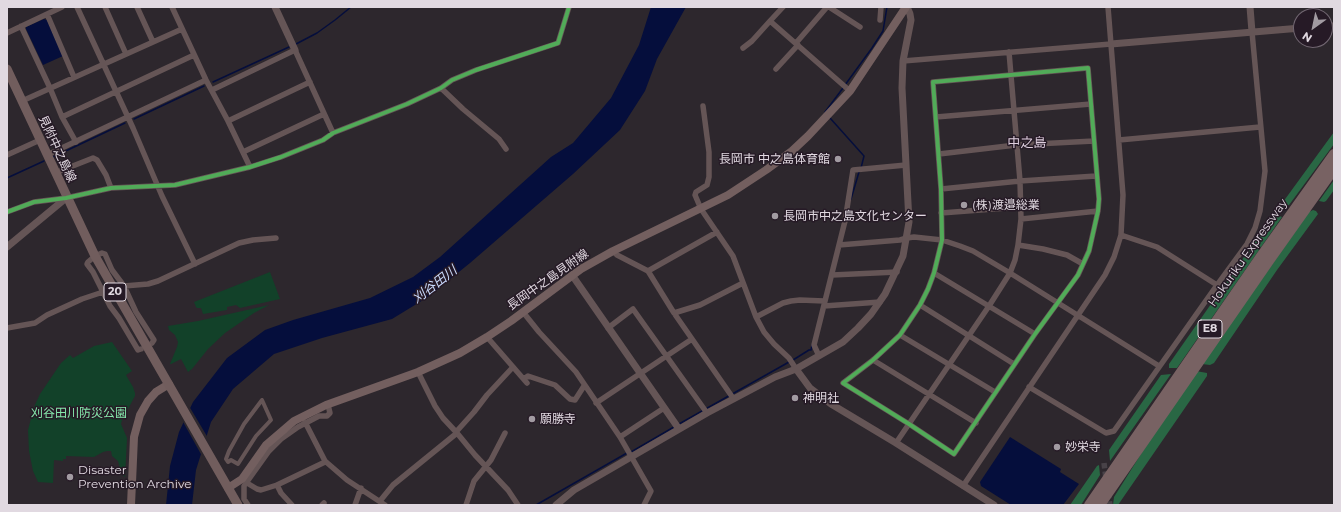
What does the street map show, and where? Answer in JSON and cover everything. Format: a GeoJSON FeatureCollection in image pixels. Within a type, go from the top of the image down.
{"type":"FeatureCollection","features":[{"type":"Feature","properties":{"kind":"highway","name":"Hokuriku Expressway"},"geometry":{"type":"LineString","coordinates":[[1089,505],[1261,256],[1334,154]]}},
{"type":"Feature","properties":{"kind":"highway","name":"Hokuriku Expressway"},"geometry":{"type":"LineString","coordinates":[[1100,505],[1239,303],[1334,170]]}},
{"type":"Feature","properties":{"kind":"main road","name":"長岡中之島見附線"},"geometry":{"type":"LineString","coordinates":[[228,488],[242,479],[266,445],[280,431],[294,421],[328,405],[418,372],[460,353],[487,337],[523,312],[572,275],[613,251],[701,209],[742,186],[766,170],[792,151],[850,90],[906,7]]}},
{"type":"Feature","properties":{"kind":"main road","name":"見附中之島線"},"geometry":{"type":"LineString","coordinates":[[7,69],[66,198],[95,256],[169,384]]}},
{"type":"Feature","properties":{"kind":"main road","name":"20"},"geometry":{"type":"LineString","coordinates":[[169,384],[238,505]]}},
{"type":"Feature","properties":{"kind":"main road"},"geometry":{"type":"LineString","coordinates":[[131,505],[134,437],[140,415],[152,396],[169,384]]}},
{"type":"Feature","properties":{"kind":"street"},"geometry":{"type":"LineString","coordinates":[[7,33],[62,7]]}},
{"type":"Feature","properties":{"kind":"street"},"geometry":{"type":"LineString","coordinates":[[77,7],[195,264]]}},
{"type":"Feature","properties":{"kind":"street"},"geometry":{"type":"LineString","coordinates":[[105,7],[126,54]]}},
{"type":"Feature","properties":{"kind":"street"},"geometry":{"type":"LineString","coordinates":[[137,7],[153,42]]}},
{"type":"Feature","properties":{"kind":"street"},"geometry":{"type":"LineString","coordinates":[[172,7],[206,80],[228,121],[250,168]]}},
{"type":"Feature","properties":{"kind":"street"},"geometry":{"type":"LineString","coordinates":[[275,7],[333,134]]}},
{"type":"Feature","properties":{"kind":"street"},"geometry":{"type":"LineString","coordinates":[[7,212],[34,202],[66,198],[111,188],[175,185],[250,168],[323,140],[333,134],[407,104],[441,88],[452,80],[476,70],[558,43],[569,7]]}},
{"type":"Feature","properties":{"kind":"street"},"geometry":{"type":"LineString","coordinates":[[743,48],[752,41],[783,7]]}},
{"type":"Feature","properties":{"kind":"street"},"geometry":{"type":"LineString","coordinates":[[776,69],[828,7],[860,27]]}},
{"type":"Feature","properties":{"kind":"street"},"geometry":{"type":"LineString","coordinates":[[880,20],[881,7]]}},
{"type":"Feature","properties":{"kind":"street"},"geometry":{"type":"LineString","coordinates":[[556,505],[574,490],[733,398],[775,377],[796,369],[850,337],[880,302],[897,272],[903,256],[909,222],[902,88],[903,61],[911,20],[910,14],[906,7]]}},
{"type":"Feature","properties":{"kind":"street"},"geometry":{"type":"LineString","coordinates":[[963,486],[1105,275],[1114,257],[1122,235],[1124,194],[1108,7]]}},
{"type":"Feature","properties":{"kind":"street"},"geometry":{"type":"LineString","coordinates":[[1029,388],[1106,433],[1114,431],[1247,244],[1255,228],[1260,211],[1265,172],[1250,7]]}},
{"type":"Feature","properties":{"kind":"street"},"geometry":{"type":"LineString","coordinates":[[46,14],[74,77]]}},
{"type":"Feature","properties":{"kind":"street"},"geometry":{"type":"LineString","coordinates":[[770,20],[850,90]]}},
{"type":"Feature","properties":{"kind":"street"},"geometry":{"type":"LineString","coordinates":[[22,26],[62,117],[76,142]]}},
{"type":"Feature","properties":{"kind":"street"},"geometry":{"type":"LineString","coordinates":[[22,101],[182,29]]}},
{"type":"Feature","properties":{"kind":"street"},"geometry":{"type":"LineString","coordinates":[[903,61],[1293,29]]}},
{"type":"Feature","properties":{"kind":"street"},"geometry":{"type":"LineString","coordinates":[[212,90],[295,50]]}},
{"type":"Feature","properties":{"kind":"street"},"geometry":{"type":"LineString","coordinates":[[896,443],[989,306],[1010,273],[1015,260],[1021,219],[1020,180],[1009,52]]}},
{"type":"Feature","properties":{"kind":"street"},"geometry":{"type":"LineString","coordinates":[[62,117],[194,55]]}},
{"type":"Feature","properties":{"kind":"street"},"geometry":{"type":"LineString","coordinates":[[1088,68],[1099,199],[1098,211],[1089,251],[1078,274],[1014,364],[954,454],[909,424],[842,383],[873,360],[900,334],[920,305],[928,290],[934,273],[942,240],[941,189],[933,82],[1010,75],[1088,68]]}},
{"type":"Feature","properties":{"kind":"street"},"geometry":{"type":"LineString","coordinates":[[47,155],[206,80]]}},
{"type":"Feature","properties":{"kind":"street"},"geometry":{"type":"LineString","coordinates":[[228,121],[310,82]]}},
{"type":"Feature","properties":{"kind":"street"},"geometry":{"type":"LineString","coordinates":[[441,88],[498,139],[506,149]]}},
{"type":"Feature","properties":{"kind":"street"},"geometry":{"type":"LineString","coordinates":[[936,117],[1091,104]]}},
{"type":"Feature","properties":{"kind":"street"},"geometry":{"type":"LineString","coordinates":[[702,106],[710,165],[707,184],[695,193],[701,209],[733,256],[756,317],[769,338],[789,358],[810,388],[831,404],[994,505]]}},
{"type":"Feature","properties":{"kind":"street"},"geometry":{"type":"LineString","coordinates":[[243,152],[324,114]]}},
{"type":"Feature","properties":{"kind":"street"},"geometry":{"type":"LineString","coordinates":[[1119,140],[1260,127]]}},
{"type":"Feature","properties":{"kind":"street"},"geometry":{"type":"LineString","coordinates":[[7,155],[40,140]]}},
{"type":"Feature","properties":{"kind":"street"},"geometry":{"type":"LineString","coordinates":[[939,154],[1016,145],[1094,141]]}},
{"type":"Feature","properties":{"kind":"street"},"geometry":{"type":"LineString","coordinates":[[55,173],[93,158],[97,160],[106,175],[111,188]]}},
{"type":"Feature","properties":{"kind":"street"},"geometry":{"type":"LineString","coordinates":[[819,356],[814,346],[839,245],[853,170],[906,165]]}},
{"type":"Feature","properties":{"kind":"street"},"geometry":{"type":"LineString","coordinates":[[941,189],[1020,180],[1096,176]]}},
{"type":"Feature","properties":{"kind":"street"},"geometry":{"type":"LineString","coordinates":[[7,247],[66,198]]}},
{"type":"Feature","properties":{"kind":"street"},"geometry":{"type":"LineString","coordinates":[[941,213],[1020,208]]}},
{"type":"Feature","properties":{"kind":"street"},"geometry":{"type":"LineString","coordinates":[[1021,219],[1098,211]]}},
{"type":"Feature","properties":{"kind":"street"},"geometry":{"type":"LineString","coordinates":[[648,271],[717,232]]}},
{"type":"Feature","properties":{"kind":"street"},"geometry":{"type":"LineString","coordinates":[[1122,235],[1157,247],[1217,285]]}},
{"type":"Feature","properties":{"kind":"street"},"geometry":{"type":"LineString","coordinates":[[124,286],[148,284],[158,281],[239,243],[276,238]]}},
{"type":"Feature","properties":{"kind":"street"},"geometry":{"type":"LineString","coordinates":[[839,245],[900,240],[907,238],[942,240],[973,251],[1159,366]]}},
{"type":"Feature","properties":{"kind":"street"},"geometry":{"type":"LineString","coordinates":[[1018,245],[1067,255],[1083,264]]}},
{"type":"Feature","properties":{"kind":"street"},"geometry":{"type":"LineString","coordinates":[[613,251],[617,255],[648,271],[692,340],[733,398]]}},
{"type":"Feature","properties":{"kind":"street"},"geometry":{"type":"LineString","coordinates":[[141,349],[138,350],[102,292],[93,272],[87,264],[95,256],[102,253],[105,254],[112,270],[124,286],[136,312],[154,340],[152,342]]}},
{"type":"Feature","properties":{"kind":"street"},"geometry":{"type":"LineString","coordinates":[[832,276],[897,272]]}},
{"type":"Feature","properties":{"kind":"street"},"geometry":{"type":"LineString","coordinates":[[934,273],[1035,334]]}},
{"type":"Feature","properties":{"kind":"street"},"geometry":{"type":"LineString","coordinates":[[572,275],[679,430]]}},
{"type":"Feature","properties":{"kind":"street"},"geometry":{"type":"LineString","coordinates":[[674,313],[700,305],[743,283]]}},
{"type":"Feature","properties":{"kind":"street"},"geometry":{"type":"LineString","coordinates":[[7,328],[35,323],[48,315],[82,299],[102,292]]}},
{"type":"Feature","properties":{"kind":"street"},"geometry":{"type":"LineString","coordinates":[[756,317],[783,303],[791,301],[800,300],[824,304],[880,302]]}},
{"type":"Feature","properties":{"kind":"street"},"geometry":{"type":"LineString","coordinates":[[920,305],[1014,364]]}},
{"type":"Feature","properties":{"kind":"street"},"geometry":{"type":"LineString","coordinates":[[608,328],[633,309],[668,356],[707,413]]}},
{"type":"Feature","properties":{"kind":"street"},"geometry":{"type":"LineString","coordinates":[[523,312],[539,332],[576,372],[584,386],[620,437],[651,490],[644,505]]}},
{"type":"Feature","properties":{"kind":"street"},"geometry":{"type":"LineString","coordinates":[[900,334],[995,392]]}},
{"type":"Feature","properties":{"kind":"street"},"geometry":{"type":"LineString","coordinates":[[487,337],[526,381],[528,376],[555,385],[570,400],[574,400],[584,386]]}},
{"type":"Feature","properties":{"kind":"street"},"geometry":{"type":"LineString","coordinates":[[596,403],[692,340]]}},
{"type":"Feature","properties":{"kind":"street"},"geometry":{"type":"LineString","coordinates":[[873,360],[976,423]]}},
{"type":"Feature","properties":{"kind":"street"},"geometry":{"type":"LineString","coordinates":[[380,501],[393,485],[457,432],[513,366]]}},
{"type":"Feature","properties":{"kind":"street"},"geometry":{"type":"LineString","coordinates":[[418,372],[443,418],[508,490],[518,505]]}},
{"type":"Feature","properties":{"kind":"street"},"geometry":{"type":"LineString","coordinates":[[262,400],[271,420],[256,436],[238,464],[231,460],[228,462],[226,459],[229,451],[244,424],[262,400]]}},
{"type":"Feature","properties":{"kind":"street"},"geometry":{"type":"LineString","coordinates":[[248,505],[244,499],[244,486],[272,447],[281,438],[305,422],[319,416],[327,416],[330,413],[328,405]]}},
{"type":"Feature","properties":{"kind":"street"},"geometry":{"type":"LineString","coordinates":[[620,437],[664,408]]}},
{"type":"Feature","properties":{"kind":"street"},"geometry":{"type":"LineString","coordinates":[[305,422],[322,459],[347,480],[385,505]]}},
{"type":"Feature","properties":{"kind":"street"},"geometry":{"type":"LineString","coordinates":[[466,505],[474,481],[491,460],[505,433]]}},
{"type":"Feature","properties":{"kind":"street"},"geometry":{"type":"LineString","coordinates":[[247,483],[252,488],[261,490],[277,485],[325,462]]}},
{"type":"Feature","properties":{"kind":"street"},"geometry":{"type":"LineString","coordinates":[[277,485],[281,493],[292,505]]}},
{"type":"Feature","properties":{"kind":"street"},"geometry":{"type":"LineString","coordinates":[[355,505],[361,488]]}},
{"type":"Feature","properties":{"kind":"green space"},"geometry":{"type":"Polygon","coordinates":[[[1334,132],[1334,144],[1289,205],[1283,207],[1283,202],[1334,132]]]}},
{"type":"Feature","properties":{"kind":"green space"},"geometry":{"type":"Polygon","coordinates":[[[1334,180],[1334,190],[1326,201],[1319,201],[1334,180]]]}},
{"type":"Feature","properties":{"kind":"green space"},"geometry":{"type":"Polygon","coordinates":[[[1313,210],[1318,214],[1277,270],[1214,363],[1210,365],[1202,364],[1309,212],[1313,210]]]}},
{"type":"Feature","properties":{"kind":"green space"},"geometry":{"type":"Polygon","coordinates":[[[1274,214],[1282,217],[1177,368],[1169,368],[1169,364],[1274,214]]]}},
{"type":"Feature","properties":{"kind":"green space"},"geometry":{"type":"Polygon","coordinates":[[[270,272],[280,299],[240,308],[236,305],[227,307],[227,310],[203,314],[201,308],[196,307],[194,302],[270,272]]]}},
{"type":"Feature","properties":{"kind":"green space"},"geometry":{"type":"Polygon","coordinates":[[[269,305],[254,313],[225,333],[208,349],[188,372],[181,359],[170,364],[178,342],[175,335],[169,330],[168,326],[198,321],[269,305]]]}},
{"type":"Feature","properties":{"kind":"green space","name":"刈谷田川防災公園"},"geometry":{"type":"Polygon","coordinates":[[[112,342],[132,371],[126,375],[135,393],[135,396],[121,424],[127,438],[125,477],[121,474],[123,469],[120,468],[118,461],[112,456],[111,451],[107,451],[94,457],[66,456],[66,459],[63,459],[63,461],[54,460],[53,483],[38,482],[33,471],[29,451],[28,430],[34,407],[40,394],[61,363],[70,355],[73,358],[94,346],[112,342]]]}},
{"type":"Feature","properties":{"kind":"green space"},"geometry":{"type":"Polygon","coordinates":[[[1196,371],[1207,373],[1207,376],[1118,505],[1113,505],[1114,497],[1196,371]]]}},
{"type":"Feature","properties":{"kind":"green space"},"geometry":{"type":"Polygon","coordinates":[[[1171,374],[1110,461],[1109,450],[1161,375],[1171,374]]]}},
{"type":"Feature","properties":{"kind":"green space"},"geometry":{"type":"Polygon","coordinates":[[[1099,465],[1100,475],[1081,505],[1070,505],[1097,466],[1099,465]]]}},
{"type":"Feature","properties":{"kind":"water","name":"刈谷田川"},"geometry":{"type":"Polygon","coordinates":[[[651,7],[686,7],[657,59],[645,91],[620,130],[573,174],[470,263],[428,297],[392,319],[322,338],[274,354],[233,389],[211,422],[196,470],[192,505],[166,505],[170,466],[179,432],[193,402],[227,358],[265,330],[293,320],[370,298],[413,277],[440,257],[551,157],[573,143],[611,98],[639,45],[651,7]]]}},
{"type":"Feature","properties":{"kind":"water"},"geometry":{"type":"Polygon","coordinates":[[[44,19],[47,20],[63,56],[43,65],[26,27],[44,19]]]}},
{"type":"Feature","properties":{"kind":"water"},"geometry":{"type":"Polygon","coordinates":[[[1010,437],[1061,469],[1060,472],[1079,484],[1063,505],[1011,505],[981,486],[980,482],[1010,437]]]}},
{"type":"Feature","properties":{"kind":"pier"},"geometry":{"type":"Polygon","coordinates":[[[189,406],[208,438],[202,456],[182,420],[189,406]]]}},
{"type":"Feature","properties":{"kind":"waterway"},"geometry":{"type":"LineString","coordinates":[[296,44],[317,33],[351,7]]}},
{"type":"Feature","properties":{"kind":"waterway"},"geometry":{"type":"LineString","coordinates":[[845,85],[883,31],[887,7]]}},
{"type":"Feature","properties":{"kind":"waterway"},"geometry":{"type":"LineString","coordinates":[[213,82],[289,47]]}},
{"type":"Feature","properties":{"kind":"waterway"},"geometry":{"type":"LineString","coordinates":[[134,119],[204,86]]}},
{"type":"Feature","properties":{"kind":"waterway"},"geometry":{"type":"LineString","coordinates":[[826,113],[825,112],[843,88]]}},
{"type":"Feature","properties":{"kind":"waterway"},"geometry":{"type":"LineString","coordinates":[[830,118],[864,156],[861,168]]}},
{"type":"Feature","properties":{"kind":"waterway"},"geometry":{"type":"LineString","coordinates":[[53,157],[125,123]]}},
{"type":"Feature","properties":{"kind":"waterway"},"geometry":{"type":"LineString","coordinates":[[7,178],[44,161]]}},
{"type":"Feature","properties":{"kind":"waterway"},"geometry":{"type":"LineString","coordinates":[[851,199],[859,172]]}},
{"type":"Feature","properties":{"kind":"waterway"},"geometry":{"type":"LineString","coordinates":[[793,360],[811,350],[812,345]]}},
{"type":"Feature","properties":{"kind":"waterway"},"geometry":{"type":"LineString","coordinates":[[679,424],[789,362]]}},
{"type":"Feature","properties":{"kind":"waterway"},"geometry":{"type":"LineString","coordinates":[[631,452],[674,427]]}},
{"type":"Feature","properties":{"kind":"waterway"},"geometry":{"type":"LineString","coordinates":[[536,505],[627,453]]}},
{"type":"Feature","properties":{"kind":"tunnel"},"geometry":{"type":"LineString","coordinates":[[1104,463],[1106,479]]}},
{"type":"Feature","properties":{"kind":"tunnel"},"geometry":{"type":"LineString","coordinates":[[1108,493],[1110,505]]}},
{"type":"Feature","properties":{"kind":"cycle path"},"geometry":{"type":"LineString","coordinates":[[7,212],[34,202],[66,198],[111,188],[175,185],[250,167],[281,157],[323,140],[333,133],[407,104],[441,88],[452,80],[476,70],[558,43],[569,7]]}},
{"type":"Feature","properties":{"kind":"cycle path"},"geometry":{"type":"LineString","coordinates":[[1088,68],[1099,199],[1098,211],[1089,251],[1078,275],[1035,334],[954,454],[843,383],[873,360],[900,335],[920,305],[934,273],[942,240],[941,189],[933,82],[1088,68]]}},
{"type":"Feature","properties":{"kind":"place","name":"長岡市 中之島体育館"},"geometry":{"type":"Point","coordinates":[838,159]}},
{"type":"Feature","properties":{"kind":"place","name":"(株)渡邉総業"},"geometry":{"type":"Point","coordinates":[964,205]}},
{"type":"Feature","properties":{"kind":"place","name":"長岡市中之島文化センター"},"geometry":{"type":"Point","coordinates":[775,216]}},
{"type":"Feature","properties":{"kind":"place","name":"神明社"},"geometry":{"type":"Point","coordinates":[795,398]}},
{"type":"Feature","properties":{"kind":"place","name":"願勝寺"},"geometry":{"type":"Point","coordinates":[532,419]}},
{"type":"Feature","properties":{"kind":"place","name":"妙栄寺"},"geometry":{"type":"Point","coordinates":[1057,447]}},
{"type":"Feature","properties":{"kind":"place","name":"Disaster Prevention Archive"},"geometry":{"type":"Point","coordinates":[70,477]}},
{"type":"Feature","properties":{"kind":"district","name":"中之島"},"geometry":{"type":"Point","coordinates":[1027,143]}}]}
